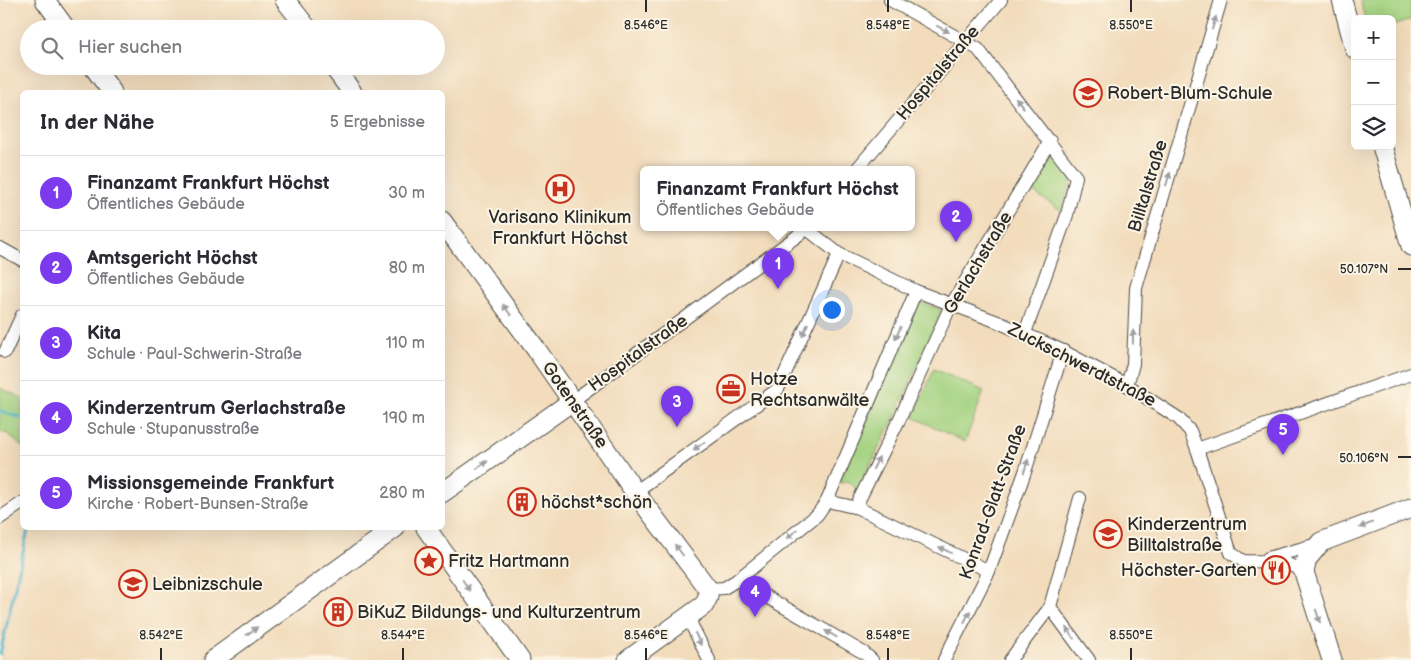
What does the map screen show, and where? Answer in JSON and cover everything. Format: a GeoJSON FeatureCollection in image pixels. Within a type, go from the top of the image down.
{"type":"FeatureCollection","features":[{"type":"Feature","properties":{"kind":"main road"},"geometry":{"type":"LineString","coordinates":[[45,0],[59,20]]}},
{"type":"Feature","properties":{"kind":"main road"},"geometry":{"type":"LineString","coordinates":[[285,0],[301,20]]}},
{"type":"Feature","properties":{"kind":"main road"},"geometry":{"type":"LineString","coordinates":[[1342,0],[1351,34]]}},
{"type":"Feature","properties":{"kind":"main road"},"geometry":{"type":"LineString","coordinates":[[100,75],[111,90]]}},
{"type":"Feature","properties":{"kind":"main road"},"geometry":{"type":"LineString","coordinates":[[340,75],[351,90]]}},
{"type":"Feature","properties":{"kind":"main road"},"geometry":{"type":"LineString","coordinates":[[1383,150],[1411,246]]}},
{"type":"Feature","properties":{"kind":"main road","name":"Gotenstraße"},"geometry":{"type":"LineString","coordinates":[[445,225],[536,349],[635,492],[708,589]]}},
{"type":"Feature","properties":{"kind":"main road","name":"Hospitalstraße"},"geometry":{"type":"LineString","coordinates":[[445,491],[571,402]]}},
{"type":"Feature","properties":{"kind":"main road"},"geometry":{"type":"LineString","coordinates":[[1332,660],[1304,572],[1307,559],[1322,542],[1411,508]]}},
{"type":"Feature","properties":{"kind":"main road"},"geometry":{"type":"LineString","coordinates":[[213,660],[392,530]]}},
{"type":"Feature","properties":{"kind":"main road"},"geometry":{"type":"LineString","coordinates":[[427,530],[520,660]]}},
{"type":"Feature","properties":{"kind":"main road"},"geometry":{"type":"LineString","coordinates":[[628,660],[704,605],[708,598],[708,589]]}},
{"type":"Feature","properties":{"kind":"street"},"geometry":{"type":"LineString","coordinates":[[890,0],[965,40],[978,50],[1073,171],[1076,181],[1025,334]]}},
{"type":"Feature","properties":{"kind":"street","name":"Hospitalstraße"},"geometry":{"type":"LineString","coordinates":[[859,166],[1001,0]]}},
{"type":"Feature","properties":{"kind":"street","name":"Billtalstraße"},"geometry":{"type":"LineString","coordinates":[[1127,385],[1133,364],[1136,288],[1221,0]]}},
{"type":"Feature","properties":{"kind":"street","name":"Gerlachstraße"},"geometry":{"type":"LineString","coordinates":[[858,508],[858,500],[901,416],[951,305],[1050,142]]}},
{"type":"Feature","properties":{"kind":"street","name":"Hospitalstraße"},"geometry":{"type":"LineString","coordinates":[[571,402],[804,231]]}},
{"type":"Feature","properties":{"kind":"street","name":"Zuckschwerdtstraße"},"geometry":{"type":"LineString","coordinates":[[812,231],[839,254],[916,291],[1063,351],[1127,385],[1178,418],[1190,431],[1231,553],[1243,562],[1261,560],[1284,562],[1304,572]]}},
{"type":"Feature","properties":{"kind":"street"},"geometry":{"type":"LineString","coordinates":[[0,248],[20,259]]}},
{"type":"Feature","properties":{"kind":"street"},"geometry":{"type":"LineString","coordinates":[[635,492],[778,389],[839,254]]}},
{"type":"Feature","properties":{"kind":"street"},"geometry":{"type":"LineString","coordinates":[[708,589],[724,588],[737,580],[817,514],[827,500],[916,291]]}},
{"type":"Feature","properties":{"kind":"street"},"geometry":{"type":"LineString","coordinates":[[5,352],[20,319]]}},
{"type":"Feature","properties":{"kind":"street","name":"Konrad-Glatt-Straße"},"geometry":{"type":"LineString","coordinates":[[944,660],[989,571],[1063,351]]}},
{"type":"Feature","properties":{"kind":"street"},"geometry":{"type":"LineString","coordinates":[[1197,450],[1411,374]]}},
{"type":"Feature","properties":{"kind":"street"},"geometry":{"type":"LineString","coordinates":[[1010,660],[1050,607],[1080,498]]}},
{"type":"Feature","properties":{"kind":"street"},"geometry":{"type":"LineString","coordinates":[[827,500],[858,508],[989,571]]}},
{"type":"Feature","properties":{"kind":"street"},"geometry":{"type":"LineString","coordinates":[[0,518],[20,504]]}},
{"type":"Feature","properties":{"kind":"street"},"geometry":{"type":"LineString","coordinates":[[1261,560],[1322,542]]}},
{"type":"Feature","properties":{"kind":"street"},"geometry":{"type":"LineString","coordinates":[[737,580],[864,652],[872,660]]}},
{"type":"Feature","properties":{"kind":"street"},"geometry":{"type":"LineString","coordinates":[[1050,607],[1089,660]]}},
{"type":"Feature","properties":{"kind":"street"},"geometry":{"type":"LineString","coordinates":[[688,618],[708,660]]}},
{"type":"Feature","properties":{"kind":"green space"},"geometry":{"type":"Polygon","coordinates":[[[1360,0],[1411,0],[1411,20],[1396,25],[1396,15],[1364,15],[1360,0]]]}},
{"type":"Feature","properties":{"kind":"green space"},"geometry":{"type":"Polygon","coordinates":[[[1055,154],[1073,175],[1062,211],[1033,192],[1055,154]]]}},
{"type":"Feature","properties":{"kind":"green space"},"geometry":{"type":"Polygon","coordinates":[[[919,302],[942,310],[896,415],[857,490],[850,482],[839,483],[919,302]]]}},
{"type":"Feature","properties":{"kind":"green space"},"geometry":{"type":"Polygon","coordinates":[[[934,369],[984,391],[965,442],[913,417],[934,369]]]}},
{"type":"Feature","properties":{"kind":"green space"},"geometry":{"type":"Polygon","coordinates":[[[0,388],[20,397],[20,445],[8,434],[0,432],[0,388]]]}},
{"type":"Feature","properties":{"kind":"waterway"},"geometry":{"type":"LineString","coordinates":[[0,411],[20,417]]}},
{"type":"Feature","properties":{"kind":"waterway"},"geometry":{"type":"LineString","coordinates":[[0,654],[28,530]]}},
{"type":"Feature","properties":{"kind":"place","name":"Robert-Blum-Schule"},"geometry":{"type":"Point","coordinates":[1088,93]}},
{"type":"Feature","properties":{"kind":"place","name":"Varisano Klinikum Frankfurt Höchst"},"geometry":{"type":"Point","coordinates":[560,189]}},
{"type":"Feature","properties":{"kind":"place","name":"Amtsgericht Höchst"},"geometry":{"type":"Point","coordinates":[956,242]}},
{"type":"Feature","properties":{"kind":"place","name":"Finanzamt Frankfurt Höchst"},"geometry":{"type":"Point","coordinates":[778,289]}},
{"type":"Feature","properties":{"kind":"place","name":"Hotze Rechtsanwälte"},"geometry":{"type":"Point","coordinates":[731,389]}},
{"type":"Feature","properties":{"kind":"place","name":"Kita"},"geometry":{"type":"Point","coordinates":[677,427]}},
{"type":"Feature","properties":{"kind":"place","name":"Missionsgemeinde Frankfurt"},"geometry":{"type":"Point","coordinates":[1283,455]}},
{"type":"Feature","properties":{"kind":"place","name":"höchst*schön"},"geometry":{"type":"Point","coordinates":[522,502]}},
{"type":"Feature","properties":{"kind":"place","name":"Kinderzentrum Billtalstraße"},"geometry":{"type":"Point","coordinates":[1108,534]}},
{"type":"Feature","properties":{"kind":"place","name":"Fritz Hartmann"},"geometry":{"type":"Point","coordinates":[429,561]}},
{"type":"Feature","properties":{"kind":"place","name":"Höchster-Garten"},"geometry":{"type":"Point","coordinates":[1276,570]}},
{"type":"Feature","properties":{"kind":"place","name":"Leibnizschule"},"geometry":{"type":"Point","coordinates":[133,584]}},
{"type":"Feature","properties":{"kind":"place","name":"BiKuZ Bildungs- und Kulturzentrum"},"geometry":{"type":"Point","coordinates":[338,612]}},
{"type":"Feature","properties":{"kind":"place","name":"Kinderzentrum Gerlachstraße"},"geometry":{"type":"Point","coordinates":[755,617]}}]}
